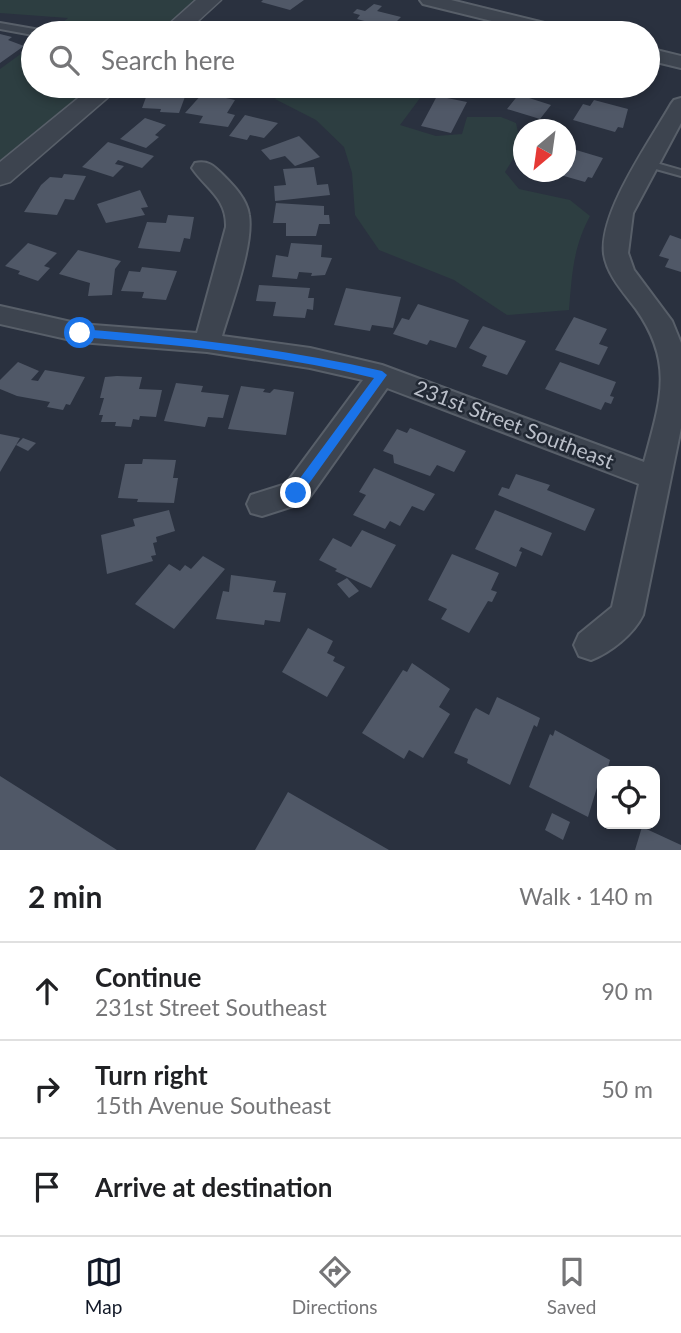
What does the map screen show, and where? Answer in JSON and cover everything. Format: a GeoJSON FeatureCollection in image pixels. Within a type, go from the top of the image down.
{"type":"FeatureCollection","features":[{"type":"Feature","properties":{"kind":"street"},"geometry":{"type":"LineString","coordinates":[[185,21],[210,0]]}},
{"type":"Feature","properties":{"kind":"street"},"geometry":{"type":"LineString","coordinates":[[429,0],[514,21]]}},
{"type":"Feature","properties":{"kind":"street"},"geometry":{"type":"LineString","coordinates":[[660,57],[681,62]]}},
{"type":"Feature","properties":{"kind":"street"},"geometry":{"type":"LineString","coordinates":[[0,176],[94,98]]}},
{"type":"Feature","properties":{"kind":"street"},"geometry":{"type":"LineString","coordinates":[[591,645],[627,615],[675,395],[673,358],[663,328],[622,272],[616,253],[621,213],[679,113]]}},
{"type":"Feature","properties":{"kind":"street"},"geometry":{"type":"LineString","coordinates":[[203,168],[230,198],[238,217],[235,240],[206,343]]}},
{"type":"Feature","properties":{"kind":"street","name":"231st Street Southeast"},"geometry":{"type":"LineString","coordinates":[[2,318],[80,333],[206,343],[310,358],[382,375],[655,478]]}},
{"type":"Feature","properties":{"kind":"street"},"geometry":{"type":"LineString","coordinates":[[262,504],[296,493],[382,375]]}},
{"type":"Feature","properties":{"kind":"lane"},"geometry":{"type":"LineString","coordinates":[[0,26],[21,30]]}},
{"type":"Feature","properties":{"kind":"lane"},"geometry":{"type":"LineString","coordinates":[[649,164],[681,173]]}},
{"type":"Feature","properties":{"kind":"shaded area"},"geometry":{"type":"Polygon","coordinates":[[[0,0],[207,0],[182,21],[64,21],[68,18],[0,13],[0,0]]]}},
{"type":"Feature","properties":{"kind":"shaded area"},"geometry":{"type":"Polygon","coordinates":[[[21,54],[21,98],[92,98],[0,176],[0,69],[21,54]]]}},
{"type":"Feature","properties":{"kind":"shaded area"},"geometry":{"type":"Polygon","coordinates":[[[420,98],[400,125],[436,136],[462,134],[467,117],[501,117],[513,122],[513,159],[505,172],[513,182],[519,189],[570,200],[590,216],[577,250],[569,310],[507,315],[454,280],[379,250],[355,215],[352,173],[344,147],[316,120],[275,99],[420,98]]]}},
{"type":"Feature","properties":{"kind":"building"},"geometry":{"type":"Polygon","coordinates":[[[304,0],[290,10],[261,2],[304,0]]]}},
{"type":"Feature","properties":{"kind":"building"},"geometry":{"type":"Polygon","coordinates":[[[374,4],[382,6],[377,11],[401,17],[397,21],[364,21],[357,19],[360,15],[353,13],[357,9],[365,11],[374,4]]]}},
{"type":"Feature","properties":{"kind":"building"},"geometry":{"type":"Polygon","coordinates":[[[0,34],[12,37],[8,40],[21,45],[21,48],[0,63],[0,34]]]}},
{"type":"Feature","properties":{"kind":"building"},"geometry":{"type":"Polygon","coordinates":[[[146,98],[185,98],[179,113],[142,108],[146,98]]]}},
{"type":"Feature","properties":{"kind":"building"},"geometry":{"type":"Polygon","coordinates":[[[198,98],[235,100],[227,113],[235,115],[228,127],[199,123],[203,116],[185,113],[198,98]]]}},
{"type":"Feature","properties":{"kind":"building"},"geometry":{"type":"Polygon","coordinates":[[[436,98],[467,102],[451,133],[421,126],[436,98]]]}},
{"type":"Feature","properties":{"kind":"building"},"geometry":{"type":"Polygon","coordinates":[[[516,98],[529,98],[551,105],[540,119],[507,109],[516,98]]]}},
{"type":"Feature","properties":{"kind":"building"},"geometry":{"type":"Polygon","coordinates":[[[594,100],[628,109],[623,128],[618,127],[615,132],[574,119],[583,104],[590,106],[594,100]]]}},
{"type":"Feature","properties":{"kind":"building"},"geometry":{"type":"Polygon","coordinates":[[[245,115],[278,123],[264,138],[250,135],[247,140],[229,136],[245,115]]]}},
{"type":"Feature","properties":{"kind":"building"},"geometry":{"type":"Polygon","coordinates":[[[145,118],[166,125],[155,135],[159,137],[146,148],[120,139],[145,118]]]}},
{"type":"Feature","properties":{"kind":"building"},"geometry":{"type":"Polygon","coordinates":[[[299,136],[320,157],[295,166],[285,156],[270,160],[261,150],[299,136]]]}},
{"type":"Feature","properties":{"kind":"building"},"geometry":{"type":"Polygon","coordinates":[[[108,142],[154,156],[142,168],[118,160],[115,164],[124,166],[113,177],[82,167],[108,142]]]}},
{"type":"Feature","properties":{"kind":"building"},"geometry":{"type":"Polygon","coordinates":[[[576,150],[603,158],[592,178],[588,177],[585,182],[576,179],[576,150]]]}},
{"type":"Feature","properties":{"kind":"building"},"geometry":{"type":"Polygon","coordinates":[[[314,167],[317,185],[328,184],[330,195],[275,201],[274,186],[286,185],[283,169],[314,167]]]}},
{"type":"Feature","properties":{"kind":"building"},"geometry":{"type":"Polygon","coordinates":[[[64,174],[86,176],[74,200],[65,199],[57,215],[24,212],[41,185],[50,177],[62,178],[64,174]]]}},
{"type":"Feature","properties":{"kind":"building"},"geometry":{"type":"Polygon","coordinates":[[[140,190],[148,207],[141,208],[145,215],[106,223],[97,204],[140,190]]]}},
{"type":"Feature","properties":{"kind":"building"},"geometry":{"type":"Polygon","coordinates":[[[276,203],[324,206],[324,215],[329,215],[330,224],[319,224],[316,236],[286,236],[286,223],[273,223],[276,203]]]}},
{"type":"Feature","properties":{"kind":"building"},"geometry":{"type":"Polygon","coordinates":[[[168,215],[194,217],[190,239],[184,238],[180,252],[138,248],[147,222],[166,223],[168,215]]]}},
{"type":"Feature","properties":{"kind":"building"},"geometry":{"type":"Polygon","coordinates":[[[670,235],[681,239],[681,272],[665,267],[669,259],[659,256],[670,235]]]}},
{"type":"Feature","properties":{"kind":"building"},"geometry":{"type":"Polygon","coordinates":[[[28,243],[57,253],[44,266],[50,268],[38,281],[5,266],[28,243]]]}},
{"type":"Feature","properties":{"kind":"building"},"geometry":{"type":"Polygon","coordinates":[[[291,243],[322,245],[321,257],[332,258],[325,275],[311,276],[312,273],[299,272],[297,279],[272,277],[276,255],[288,257],[291,243]]]}},
{"type":"Feature","properties":{"kind":"building"},"geometry":{"type":"Polygon","coordinates":[[[78,250],[121,261],[115,269],[112,295],[88,296],[90,283],[59,274],[78,250]]]}},
{"type":"Feature","properties":{"kind":"building"},"geometry":{"type":"Polygon","coordinates":[[[142,267],[177,271],[166,300],[142,298],[144,292],[121,291],[129,271],[140,272],[142,267]]]}},
{"type":"Feature","properties":{"kind":"building"},"geometry":{"type":"Polygon","coordinates":[[[259,285],[310,288],[308,298],[314,298],[313,310],[307,309],[305,318],[273,316],[276,302],[256,301],[259,285]]]}},
{"type":"Feature","properties":{"kind":"building"},"geometry":{"type":"Polygon","coordinates":[[[346,288],[401,297],[393,328],[372,325],[370,331],[334,325],[346,288]]]}},
{"type":"Feature","properties":{"kind":"building"},"geometry":{"type":"Polygon","coordinates":[[[418,304],[469,320],[456,348],[430,340],[427,345],[393,334],[402,318],[409,320],[418,304]]]}},
{"type":"Feature","properties":{"kind":"building"},"geometry":{"type":"Polygon","coordinates":[[[574,317],[607,329],[599,344],[608,347],[599,365],[555,350],[574,317]]]}},
{"type":"Feature","properties":{"kind":"building"},"geometry":{"type":"Polygon","coordinates":[[[483,326],[526,341],[507,375],[482,366],[487,356],[469,348],[483,326]]]}},
{"type":"Feature","properties":{"kind":"building"},"geometry":{"type":"Polygon","coordinates":[[[18,362],[39,371],[31,380],[38,381],[45,370],[85,377],[70,405],[66,404],[63,410],[47,407],[50,402],[17,396],[0,389],[0,380],[18,362]]]}},
{"type":"Feature","properties":{"kind":"building"},"geometry":{"type":"Polygon","coordinates":[[[560,362],[616,382],[610,396],[614,397],[611,404],[605,402],[601,410],[545,389],[560,362]]]}},
{"type":"Feature","properties":{"kind":"building"},"geometry":{"type":"Polygon","coordinates":[[[105,377],[142,377],[139,389],[162,390],[156,417],[140,416],[139,420],[133,419],[131,427],[115,426],[116,422],[101,422],[103,415],[99,415],[104,398],[100,398],[105,377]]]}},
{"type":"Feature","properties":{"kind":"building"},"geometry":{"type":"Polygon","coordinates":[[[176,383],[203,386],[201,392],[229,395],[223,418],[208,417],[205,427],[164,421],[176,383]]]}},
{"type":"Feature","properties":{"kind":"building"},"geometry":{"type":"Polygon","coordinates":[[[241,386],[265,389],[263,392],[270,393],[274,389],[294,392],[286,435],[228,429],[241,386]]]}},
{"type":"Feature","properties":{"kind":"building"},"geometry":{"type":"Polygon","coordinates":[[[410,428],[466,451],[454,472],[437,465],[430,476],[394,463],[393,455],[383,451],[397,429],[407,433],[410,428]]]}},
{"type":"Feature","properties":{"kind":"building"},"geometry":{"type":"Polygon","coordinates":[[[0,434],[20,438],[0,472],[0,434]]]}},
{"type":"Feature","properties":{"kind":"building"},"geometry":{"type":"Polygon","coordinates":[[[23,438],[36,443],[28,451],[16,445],[23,438]]]}},
{"type":"Feature","properties":{"kind":"building"},"geometry":{"type":"Polygon","coordinates":[[[143,459],[176,460],[173,478],[178,478],[174,503],[137,502],[138,499],[118,498],[125,464],[142,464],[143,459]]]}},
{"type":"Feature","properties":{"kind":"building"},"geometry":{"type":"Polygon","coordinates":[[[374,468],[435,494],[424,511],[412,506],[400,526],[390,521],[385,529],[353,515],[366,495],[359,492],[374,468]]]}},
{"type":"Feature","properties":{"kind":"building"},"geometry":{"type":"Polygon","coordinates":[[[516,474],[550,485],[547,490],[595,509],[585,531],[498,495],[502,487],[509,489],[516,474]]]}},
{"type":"Feature","properties":{"kind":"building"},"geometry":{"type":"Polygon","coordinates":[[[169,510],[175,531],[156,537],[157,542],[153,543],[156,555],[151,556],[153,561],[107,574],[101,535],[135,526],[133,519],[169,510]]]}},
{"type":"Feature","properties":{"kind":"building"},"geometry":{"type":"Polygon","coordinates":[[[495,510],[552,533],[542,556],[521,547],[519,551],[522,552],[516,567],[475,549],[495,510]]]}},
{"type":"Feature","properties":{"kind":"building"},"geometry":{"type":"Polygon","coordinates":[[[362,530],[396,545],[371,588],[319,560],[333,538],[351,547],[362,530]]]}},
{"type":"Feature","properties":{"kind":"building"},"geometry":{"type":"Polygon","coordinates":[[[452,554],[499,573],[491,590],[497,592],[492,602],[488,601],[469,633],[441,619],[447,609],[428,600],[452,554]]]}},
{"type":"Feature","properties":{"kind":"building"},"geometry":{"type":"Polygon","coordinates":[[[203,556],[225,569],[174,629],[135,604],[169,564],[180,571],[185,565],[191,569],[203,556]]]}},
{"type":"Feature","properties":{"kind":"building"},"geometry":{"type":"Polygon","coordinates":[[[231,575],[276,581],[273,592],[286,593],[280,622],[265,620],[264,625],[216,619],[223,591],[229,592],[231,575]]]}},
{"type":"Feature","properties":{"kind":"building"},"geometry":{"type":"Polygon","coordinates":[[[347,578],[359,591],[349,598],[337,584],[347,578]]]}},
{"type":"Feature","properties":{"kind":"building"},"geometry":{"type":"Polygon","coordinates":[[[308,628],[333,641],[327,653],[335,657],[333,661],[345,667],[327,697],[282,672],[308,628]]]}},
{"type":"Feature","properties":{"kind":"building"},"geometry":{"type":"Polygon","coordinates":[[[412,663],[450,689],[439,707],[450,714],[423,758],[409,750],[404,759],[362,733],[403,670],[407,672],[412,663]]]}},
{"type":"Feature","properties":{"kind":"building"},"geometry":{"type":"Polygon","coordinates":[[[497,697],[540,718],[537,727],[534,725],[510,785],[467,763],[468,759],[454,753],[476,708],[489,715],[497,697]]]}},
{"type":"Feature","properties":{"kind":"building"},"geometry":{"type":"Polygon","coordinates":[[[555,730],[610,760],[608,766],[597,766],[597,787],[588,817],[529,787],[550,734],[553,736],[555,730]]]}},
{"type":"Feature","properties":{"kind":"building"},"geometry":{"type":"Polygon","coordinates":[[[0,776],[117,850],[0,850],[0,776]]]}},
{"type":"Feature","properties":{"kind":"building"},"geometry":{"type":"Polygon","coordinates":[[[288,792],[389,850],[255,850],[288,792]]]}},
{"type":"Feature","properties":{"kind":"building"},"geometry":{"type":"Polygon","coordinates":[[[552,813],[570,822],[563,840],[545,830],[552,813]]]}},
{"type":"Feature","properties":{"kind":"building"},"geometry":{"type":"Polygon","coordinates":[[[641,829],[681,845],[681,850],[635,850],[641,829]]]}},
{"type":"Feature","properties":{"kind":"route"},"geometry":{"type":"LineString","coordinates":[[80,333],[206,343],[310,358],[382,375],[296,493]]}}]}
